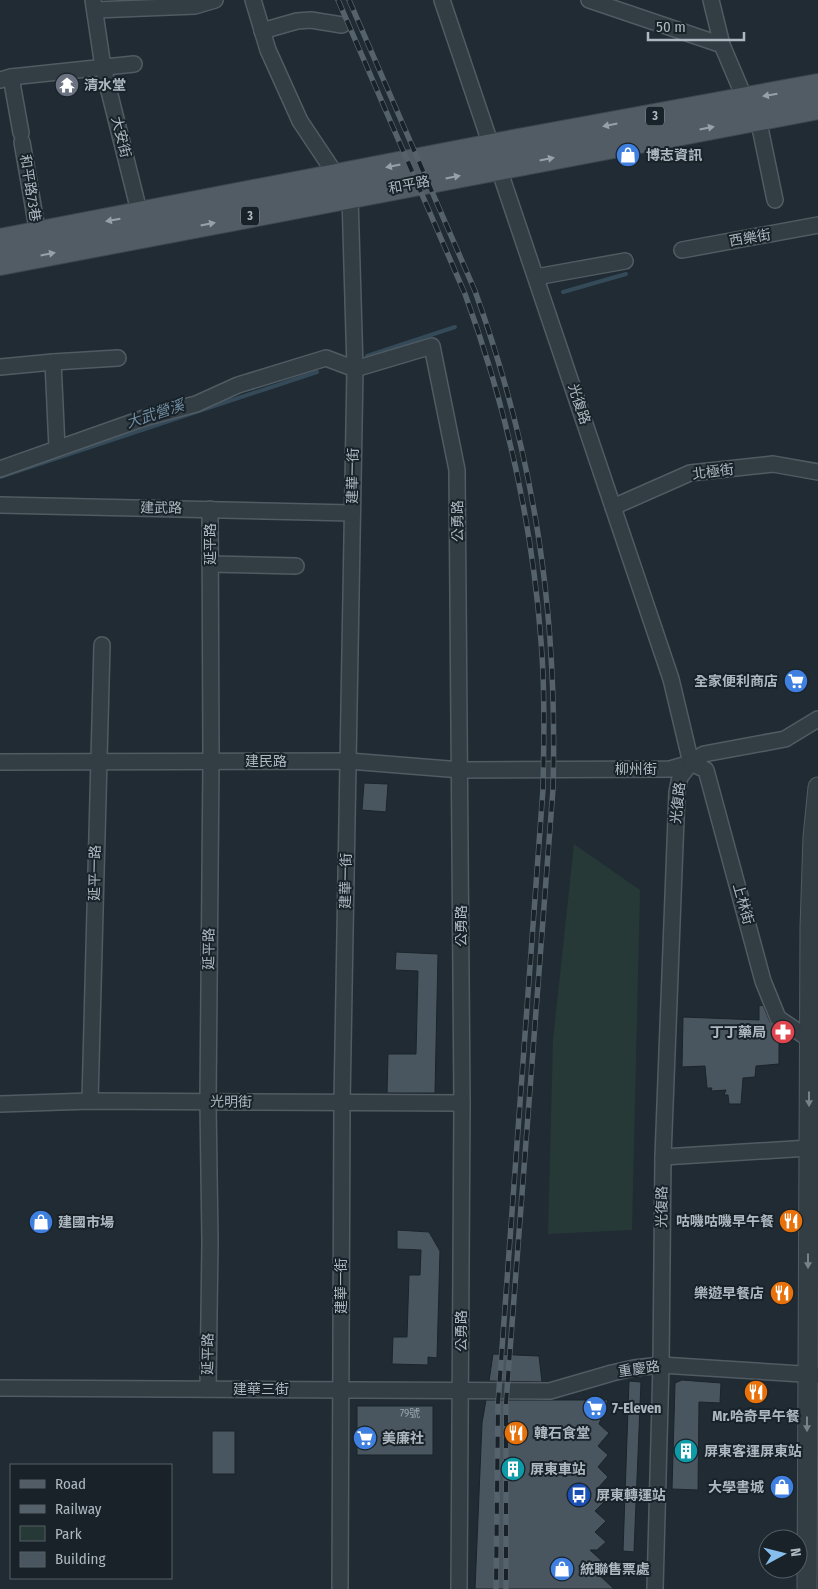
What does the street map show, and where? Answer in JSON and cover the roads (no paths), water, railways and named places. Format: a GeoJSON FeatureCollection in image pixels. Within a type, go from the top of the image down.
{"type":"FeatureCollection","features":[{"type":"Feature","properties":{"kind":"main road","name":"和平路"},"geometry":{"type":"LineString","coordinates":[[496,157],[744,99],[818,86]]}},
{"type":"Feature","properties":{"kind":"main road","name":"和平路"},"geometry":{"type":"LineString","coordinates":[[0,263],[344,186],[496,157],[758,118],[818,107]]}},
{"type":"Feature","properties":{"kind":"main road","name":"和平路"},"geometry":{"type":"LineString","coordinates":[[0,241],[140,215],[344,186]]}},
{"type":"Feature","properties":{"kind":"street"},"geometry":{"type":"LineString","coordinates":[[94,5],[195,6],[215,0]]}},
{"type":"Feature","properties":{"kind":"street"},"geometry":{"type":"LineString","coordinates":[[253,0],[268,50],[300,121],[344,186]]}},
{"type":"Feature","properties":{"kind":"street","name":"光復路"},"geometry":{"type":"LineString","coordinates":[[442,0],[671,679],[691,762],[680,777],[677,792],[663,1157],[661,1365],[655,1589]]}},
{"type":"Feature","properties":{"kind":"street"},"geometry":{"type":"LineString","coordinates":[[589,0],[722,45]]}},
{"type":"Feature","properties":{"kind":"street"},"geometry":{"type":"LineString","coordinates":[[711,0],[722,45],[744,99]]}},
{"type":"Feature","properties":{"kind":"street","name":"大安街"},"geometry":{"type":"LineString","coordinates":[[94,5],[103,67],[140,215]]}},
{"type":"Feature","properties":{"kind":"street"},"geometry":{"type":"LineString","coordinates":[[262,31],[297,21],[311,20],[342,25]]}},
{"type":"Feature","properties":{"kind":"street"},"geometry":{"type":"LineString","coordinates":[[5,78],[134,64]]}},
{"type":"Feature","properties":{"kind":"street","name":"和平路73巷"},"geometry":{"type":"LineString","coordinates":[[5,78],[22,137],[38,234]]}},
{"type":"Feature","properties":{"kind":"street"},"geometry":{"type":"LineString","coordinates":[[758,118],[775,200]]}},
{"type":"Feature","properties":{"kind":"street","name":"建華一街"},"geometry":{"type":"LineString","coordinates":[[340,1589],[342,1104],[355,369],[344,186]]}},
{"type":"Feature","properties":{"kind":"street","name":"西樂街"},"geometry":{"type":"LineString","coordinates":[[682,250],[818,225]]}},
{"type":"Feature","properties":{"kind":"street"},"geometry":{"type":"LineString","coordinates":[[536,277],[625,261]]}},
{"type":"Feature","properties":{"kind":"street","name":"公勇路"},"geometry":{"type":"LineString","coordinates":[[355,369],[432,346],[457,470],[461,770],[462,1103],[459,1589]]}},
{"type":"Feature","properties":{"kind":"street"},"geometry":{"type":"LineString","coordinates":[[0,367],[118,358]]}},
{"type":"Feature","properties":{"kind":"street"},"geometry":{"type":"LineString","coordinates":[[0,468],[144,418],[196,404],[238,385],[326,358],[355,369]]}},
{"type":"Feature","properties":{"kind":"street"},"geometry":{"type":"LineString","coordinates":[[53,362],[57,448]]}},
{"type":"Feature","properties":{"kind":"street","name":"北極街"},"geometry":{"type":"LineString","coordinates":[[613,507],[690,473],[773,464],[818,472]]}},
{"type":"Feature","properties":{"kind":"street","name":"建武路"},"geometry":{"type":"LineString","coordinates":[[0,505],[352,512]]}},
{"type":"Feature","properties":{"kind":"street","name":"延平路"},"geometry":{"type":"LineString","coordinates":[[208,1389],[210,1242],[208,1102],[211,761],[210,509]]}},
{"type":"Feature","properties":{"kind":"street"},"geometry":{"type":"LineString","coordinates":[[210,564],[296,566]]}},
{"type":"Feature","properties":{"kind":"street","name":"延平一路"},"geometry":{"type":"LineString","coordinates":[[90,1101],[102,645]]}},
{"type":"Feature","properties":{"kind":"street","name":"柳州街"},"geometry":{"type":"LineString","coordinates":[[532,770],[670,769],[691,762],[704,754],[785,739],[818,719]]}},
{"type":"Feature","properties":{"kind":"street","name":"建民路"},"geometry":{"type":"LineString","coordinates":[[0,762],[349,761],[461,770],[532,770]]}},
{"type":"Feature","properties":{"kind":"street","name":"上林街"},"geometry":{"type":"LineString","coordinates":[[691,762],[706,770],[764,981],[778,1018],[810,1039]]}},
{"type":"Feature","properties":{"kind":"street"},"geometry":{"type":"LineString","coordinates":[[806,1589],[813,1375],[813,1146],[810,1039],[814,926],[813,837],[818,787]]}},
{"type":"Feature","properties":{"kind":"street","name":"光明街"},"geometry":{"type":"LineString","coordinates":[[0,1104],[90,1101],[342,1104],[462,1103]]}},
{"type":"Feature","properties":{"kind":"street"},"geometry":{"type":"LineString","coordinates":[[663,1157],[813,1146]]}},
{"type":"Feature","properties":{"kind":"street","name":"重慶路"},"geometry":{"type":"LineString","coordinates":[[461,1390],[550,1390],[634,1368],[661,1365],[813,1375]]}},
{"type":"Feature","properties":{"kind":"street","name":"建華三街"},"geometry":{"type":"LineString","coordinates":[[0,1388],[461,1390]]}},
{"type":"Feature","properties":{"kind":"waterway","name":"大武營溪"},"geometry":{"type":"LineString","coordinates":[[563,292],[626,274]]}},
{"type":"Feature","properties":{"kind":"waterway","name":"大武營溪"},"geometry":{"type":"LineString","coordinates":[[367,356],[455,327]]}},
{"type":"Feature","properties":{"kind":"waterway","name":"大武營溪"},"geometry":{"type":"LineString","coordinates":[[0,477],[317,372]]}},
{"type":"Feature","properties":{"kind":"railway"},"geometry":{"type":"LineString","coordinates":[[338,0],[465,294],[480,336],[505,421],[515,464],[524,508],[537,596],[543,678],[543,789],[498,1403],[496,1589]]}},
{"type":"Feature","properties":{"kind":"railway"},"geometry":{"type":"LineString","coordinates":[[349,0],[475,291],[496,353],[527,475],[538,536],[546,598],[554,724],[553,789],[506,1403],[506,1589]]}},
{"type":"Feature","properties":{"kind":"place","name":"清水堂"},"geometry":{"type":"Point","coordinates":[67,85]}},
{"type":"Feature","properties":{"kind":"place","name":"博志資訊"},"geometry":{"type":"Point","coordinates":[628,155]}},
{"type":"Feature","properties":{"kind":"place","name":"全家便利商店"},"geometry":{"type":"Point","coordinates":[796,681]}},
{"type":"Feature","properties":{"kind":"place","name":"丁丁藥局"},"geometry":{"type":"Point","coordinates":[783,1032]}},
{"type":"Feature","properties":{"kind":"place","name":"咕嘰咕嘰早午餐"},"geometry":{"type":"Point","coordinates":[791,1221]}},
{"type":"Feature","properties":{"kind":"place","name":"建國市場"},"geometry":{"type":"Point","coordinates":[41,1222]}},
{"type":"Feature","properties":{"kind":"place","name":"樂遊早餐店"},"geometry":{"type":"Point","coordinates":[782,1293]}},
{"type":"Feature","properties":{"kind":"place","name":"Mr.哈奇早午餐"},"geometry":{"type":"Point","coordinates":[756,1392]}},
{"type":"Feature","properties":{"kind":"place","name":"7-Eleven"},"geometry":{"type":"Point","coordinates":[595,1408]}},
{"type":"Feature","properties":{"kind":"place","name":"韓石食堂"},"geometry":{"type":"Point","coordinates":[516,1433]}},
{"type":"Feature","properties":{"kind":"place","name":"美廉社"},"geometry":{"type":"Point","coordinates":[365,1438]}},
{"type":"Feature","properties":{"kind":"place","name":"屏東客運屏東站"},"geometry":{"type":"Point","coordinates":[686,1451]}},
{"type":"Feature","properties":{"kind":"place","name":"屏東車站"},"geometry":{"type":"Point","coordinates":[513,1469]}},
{"type":"Feature","properties":{"kind":"place","name":"大學書城"},"geometry":{"type":"Point","coordinates":[782,1487]}},
{"type":"Feature","properties":{"kind":"place","name":"屏東轉運站"},"geometry":{"type":"Point","coordinates":[579,1495]}},
{"type":"Feature","properties":{"kind":"place","name":"統聯售票處"},"geometry":{"type":"Point","coordinates":[562,1569]}}]}
